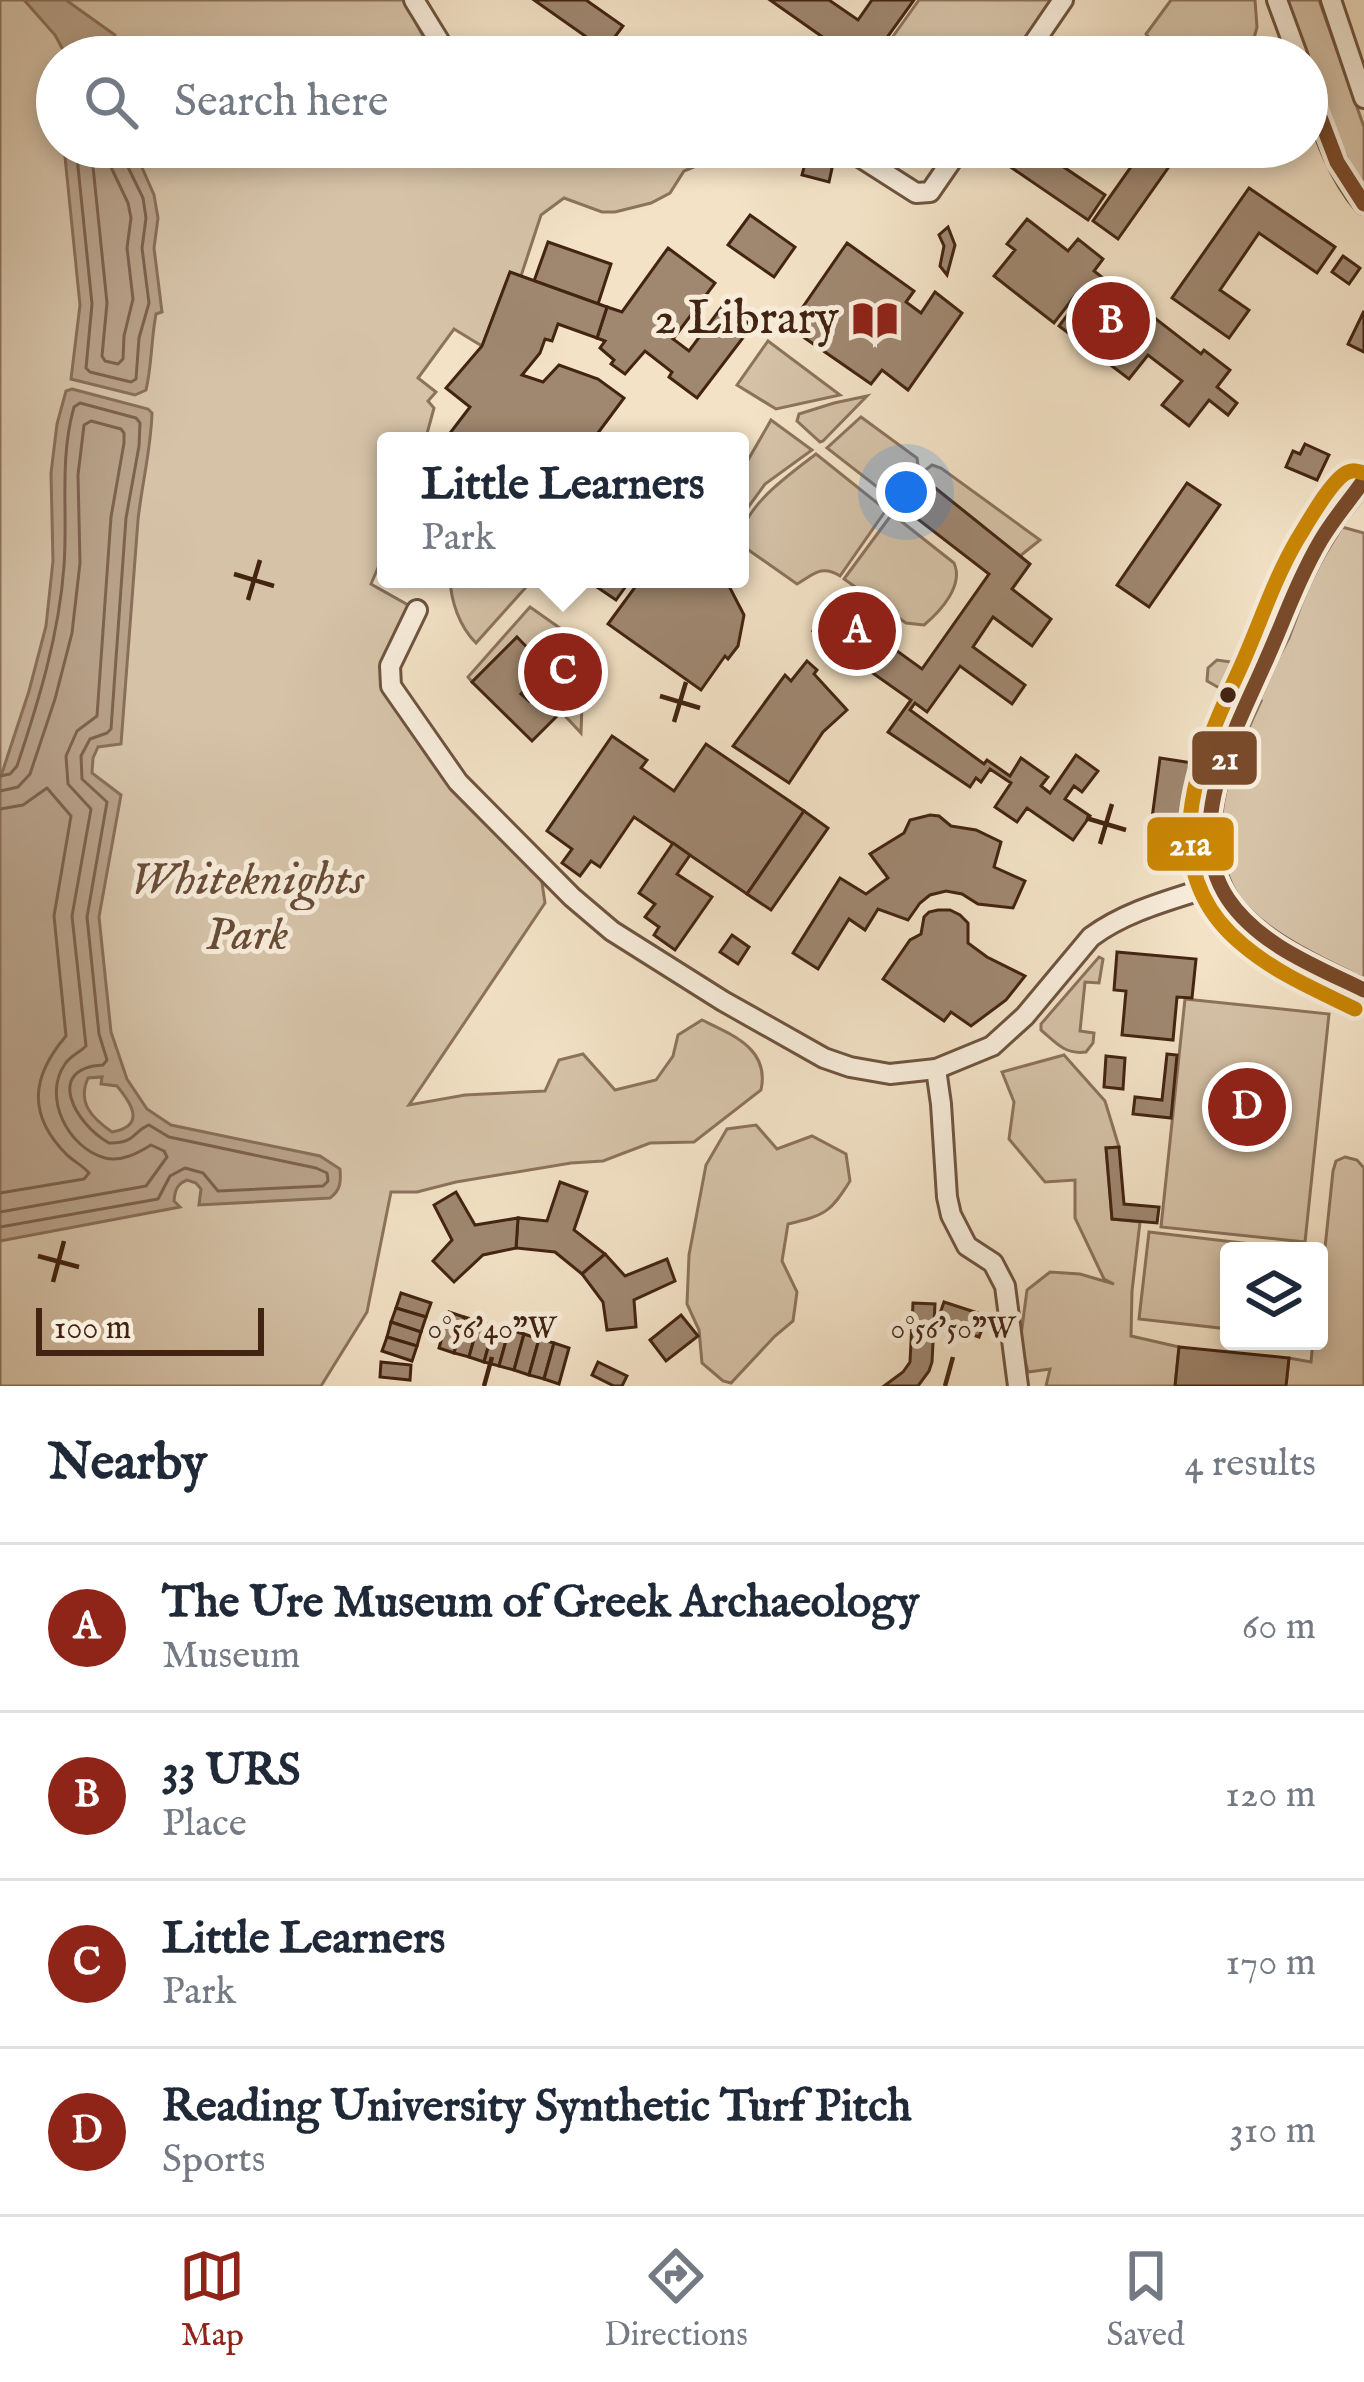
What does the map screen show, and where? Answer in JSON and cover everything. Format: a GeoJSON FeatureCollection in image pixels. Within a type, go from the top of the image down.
{"type":"FeatureCollection","features":[{"type":"Feature","properties":{"kind":"street"},"geometry":{"type":"LineString","coordinates":[[414,0],[436,36]]}},
{"type":"Feature","properties":{"kind":"street"},"geometry":{"type":"LineString","coordinates":[[1039,36],[1064,0]]}},
{"type":"Feature","properties":{"kind":"street"},"geometry":{"type":"LineString","coordinates":[[1277,0],[1290,36]]}},
{"type":"Feature","properties":{"kind":"street"},"geometry":{"type":"LineString","coordinates":[[1331,0],[1364,98]]}},
{"type":"Feature","properties":{"kind":"street"},"geometry":{"type":"LineString","coordinates":[[1328,141],[1350,188],[1364,204]]}},
{"type":"Feature","properties":{"kind":"street"},"geometry":{"type":"LineString","coordinates":[[875,168],[916,194],[930,192],[947,168]]}},
{"type":"Feature","properties":{"kind":"street"},"geometry":{"type":"LineString","coordinates":[[1361,493],[1331,524],[1303,572],[1229,748],[1210,819],[1220,884],[1231,904],[1288,952],[1364,990]]}},
{"type":"Feature","properties":{"kind":"street"},"geometry":{"type":"LineString","coordinates":[[417,610],[390,666],[391,686],[458,782],[612,931],[824,1058],[890,1074],[936,1069],[992,1046],[1025,1016],[1091,937],[1119,917],[1220,884]]}},
{"type":"Feature","properties":{"kind":"street"},"geometry":{"type":"LineString","coordinates":[[936,1069],[946,1197],[967,1246],[993,1263],[1005,1286],[1018,1386]]}},
{"type":"Feature","properties":{"kind":"green space","name":"Whiteknights Park"},"geometry":{"type":"Polygon","coordinates":[[[0,0],[404,0],[423,36],[36,36],[36,168],[691,168],[670,193],[651,203],[602,212],[564,198],[541,215],[521,276],[510,273],[482,346],[454,329],[418,378],[436,392],[428,401],[434,408],[427,432],[377,432],[377,570],[371,584],[417,610],[391,686],[541,876],[545,903],[409,1105],[465,1095],[545,1091],[559,1060],[583,1054],[615,1090],[656,1080],[673,1056],[678,1035],[702,1020],[737,1038],[754,1054],[760,1064],[761,1090],[694,1142],[650,1143],[603,1161],[417,1192],[391,1192],[367,1312],[321,1386],[0,1386],[0,0]]]}},
{"type":"Feature","properties":{"kind":"green space"},"geometry":{"type":"Polygon","coordinates":[[[919,0],[1063,0],[1038,36],[893,36],[919,0]]]}},
{"type":"Feature","properties":{"kind":"green space"},"geometry":{"type":"Polygon","coordinates":[[[1171,0],[1255,0],[1255,36],[1146,34],[1171,0]]]}},
{"type":"Feature","properties":{"kind":"green space"},"geometry":{"type":"Polygon","coordinates":[[[1277,0],[1319,0],[1364,127],[1364,204],[1328,128],[1328,36],[1290,36],[1277,0]]]}},
{"type":"Feature","properties":{"kind":"green space"},"geometry":{"type":"Polygon","coordinates":[[[768,341],[840,395],[776,409],[737,385],[768,341]]]}},
{"type":"Feature","properties":{"kind":"green space"},"geometry":{"type":"Polygon","coordinates":[[[867,396],[823,441],[797,421],[799,414],[867,396]]]}},
{"type":"Feature","properties":{"kind":"green space"},"geometry":{"type":"Polygon","coordinates":[[[861,417],[917,458],[918,465],[890,497],[827,448],[861,417]]]}},
{"type":"Feature","properties":{"kind":"green space"},"geometry":{"type":"Polygon","coordinates":[[[771,420],[812,450],[765,484],[749,506],[749,458],[771,420]]]}},
{"type":"Feature","properties":{"kind":"green space"},"geometry":{"type":"Polygon","coordinates":[[[816,454],[886,510],[840,576],[822,571],[797,584],[749,550],[749,517],[816,454]]]}},
{"type":"Feature","properties":{"kind":"green space"},"geometry":{"type":"Polygon","coordinates":[[[932,465],[1040,540],[1020,556],[919,475],[932,465]]]}},
{"type":"Feature","properties":{"kind":"green space"},"geometry":{"type":"Polygon","coordinates":[[[892,514],[954,563],[953,589],[924,625],[906,623],[844,579],[892,514]]]}},
{"type":"Feature","properties":{"kind":"green space"},"geometry":{"type":"Polygon","coordinates":[[[1342,527],[1364,533],[1364,979],[1269,928],[1244,905],[1229,882],[1221,857],[1223,804],[1239,750],[1261,701],[1237,698],[1207,681],[1208,668],[1217,660],[1273,668],[1312,576],[1342,527]]]}},
{"type":"Feature","properties":{"kind":"green space"},"geometry":{"type":"Polygon","coordinates":[[[451,588],[525,588],[476,643],[451,588]]]}},
{"type":"Feature","properties":{"kind":"green space"},"geometry":{"type":"Polygon","coordinates":[[[530,607],[584,645],[581,733],[541,690],[529,701],[521,694],[516,638],[472,682],[468,677],[530,607]]]}},
{"type":"Feature","properties":{"kind":"green space"},"geometry":{"type":"Polygon","coordinates":[[[1099,957],[1103,959],[1099,983],[1085,982],[1080,1031],[1094,1033],[1093,1043],[1086,1052],[1072,1052],[1041,1030],[1041,1024],[1099,957]]]}},
{"type":"Feature","properties":{"kind":"green space"},"geometry":{"type":"Polygon","coordinates":[[[1185,999],[1329,1014],[1305,1242],[1161,1227],[1185,999]]]}},
{"type":"Feature","properties":{"kind":"green space"},"geometry":{"type":"Polygon","coordinates":[[[1064,1055],[1105,1101],[1119,1147],[1106,1148],[1112,1219],[1140,1222],[1131,1336],[1179,1347],[1175,1386],[1046,1386],[1050,1369],[1028,1372],[1020,1343],[1027,1290],[1050,1272],[1114,1284],[1104,1279],[1075,1218],[1075,1180],[1045,1182],[1009,1139],[1014,1102],[1002,1072],[1064,1055]]]}},
{"type":"Feature","properties":{"kind":"green space"},"geometry":{"type":"Polygon","coordinates":[[[756,1125],[777,1149],[812,1136],[846,1154],[850,1181],[825,1211],[788,1224],[782,1261],[797,1292],[793,1321],[731,1383],[702,1363],[699,1330],[687,1304],[689,1255],[706,1165],[727,1129],[756,1125]]]}},
{"type":"Feature","properties":{"kind":"green space"},"geometry":{"type":"Polygon","coordinates":[[[1357,1160],[1364,1168],[1364,1386],[1286,1386],[1289,1358],[1311,1362],[1312,1350],[1328,1350],[1326,1242],[1336,1161],[1357,1160]]]}},
{"type":"Feature","properties":{"kind":"green space"},"geometry":{"type":"Polygon","coordinates":[[[1149,1232],[1233,1242],[1220,1242],[1220,1328],[1139,1319],[1149,1232]]]}},
{"type":"Feature","properties":{"kind":"water"},"geometry":{"type":"Polygon","coordinates":[[[24,0],[66,0],[115,36],[56,36],[24,0]]]}},
{"type":"Feature","properties":{"kind":"water"},"geometry":{"type":"Polygon","coordinates":[[[66,168],[142,168],[158,218],[154,248],[162,312],[156,314],[146,390],[135,395],[71,379],[80,305],[66,168]]]}},
{"type":"Feature","properties":{"kind":"water"},"geometry":{"type":"Polygon","coordinates":[[[66,391],[152,413],[138,520],[121,744],[98,747],[92,773],[121,795],[99,917],[111,1032],[127,1079],[147,1109],[171,1125],[320,1156],[340,1169],[340,1181],[330,1198],[199,1205],[201,1189],[187,1180],[175,1194],[180,1207],[0,1241],[0,779],[46,626],[53,561],[51,473],[66,391]],[[102,1077],[88,1078],[84,1095],[88,1109],[112,1132],[123,1129],[132,1120],[131,1107],[117,1086],[101,1084],[102,1077]]]}},
{"type":"Feature","properties":{"kind":"building"},"geometry":{"type":"Polygon","coordinates":[[[534,0],[586,0],[623,26],[616,36],[585,36],[534,0]]]}},
{"type":"Feature","properties":{"kind":"building"},"geometry":{"type":"Polygon","coordinates":[[[770,0],[829,0],[858,20],[872,0],[914,0],[888,36],[821,36],[770,0]]]}},
{"type":"Feature","properties":{"kind":"building"},"geometry":{"type":"Polygon","coordinates":[[[804,168],[832,168],[829,182],[802,175],[804,168]]]}},
{"type":"Feature","properties":{"kind":"building"},"geometry":{"type":"Polygon","coordinates":[[[1012,168],[1065,168],[1105,195],[1088,220],[1012,168]]]}},
{"type":"Feature","properties":{"kind":"building"},"geometry":{"type":"Polygon","coordinates":[[[1130,168],[1168,168],[1118,239],[1093,221],[1130,168]]]}},
{"type":"Feature","properties":{"kind":"building"},"geometry":{"type":"Polygon","coordinates":[[[1249,188],[1335,247],[1317,273],[1259,233],[1220,290],[1249,310],[1229,338],[1172,298],[1249,188]]]}},
{"type":"Feature","properties":{"kind":"building"},"geometry":{"type":"Polygon","coordinates":[[[750,215],[795,247],[774,277],[728,245],[750,215]]]}},
{"type":"Feature","properties":{"kind":"building"},"geometry":{"type":"Polygon","coordinates":[[[1027,219],[1068,251],[1078,239],[1103,259],[1094,271],[1201,354],[1204,350],[1230,370],[1217,387],[1237,403],[1228,415],[1209,400],[1189,426],[1162,405],[1182,381],[1148,355],[1129,379],[1059,326],[1079,300],[1074,297],[1054,323],[994,276],[1015,250],[1007,244],[1027,219]]]}},
{"type":"Feature","properties":{"kind":"building"},"geometry":{"type":"Polygon","coordinates":[[[948,227],[955,245],[947,275],[940,266],[944,246],[939,235],[948,227]]]}},
{"type":"Feature","properties":{"kind":"building"},"geometry":{"type":"Polygon","coordinates":[[[548,242],[611,264],[598,304],[534,281],[548,242]]]}},
{"type":"Feature","properties":{"kind":"building","name":"2 Library"},"geometry":{"type":"Polygon","coordinates":[[[847,243],[914,291],[906,302],[921,313],[935,292],[962,313],[908,390],[882,370],[871,384],[789,327],[847,243]]]}},
{"type":"Feature","properties":{"kind":"building"},"geometry":{"type":"Polygon","coordinates":[[[668,248],[715,283],[673,339],[689,351],[724,304],[752,326],[697,398],[645,351],[625,374],[611,364],[614,360],[600,348],[605,341],[597,338],[607,307],[622,312],[668,248]]]}},
{"type":"Feature","properties":{"kind":"building"},"geometry":{"type":"Polygon","coordinates":[[[1343,256],[1360,268],[1349,284],[1332,272],[1343,256]]]}},
{"type":"Feature","properties":{"kind":"building"},"geometry":{"type":"Polygon","coordinates":[[[510,272],[607,307],[597,338],[558,324],[552,341],[545,339],[522,375],[543,382],[559,365],[598,379],[624,398],[599,432],[451,432],[470,407],[446,388],[482,346],[510,272]]]}},
{"type":"Feature","properties":{"kind":"building"},"geometry":{"type":"Polygon","coordinates":[[[1364,311],[1364,352],[1348,344],[1364,311]]]}},
{"type":"Feature","properties":{"kind":"building"},"geometry":{"type":"Polygon","coordinates":[[[1305,444],[1329,455],[1317,480],[1286,467],[1293,451],[1300,454],[1305,444]]]}},
{"type":"Feature","properties":{"kind":"building"},"geometry":{"type":"Polygon","coordinates":[[[919,475],[1030,564],[1012,589],[1051,619],[1032,646],[993,617],[973,647],[1025,685],[1012,704],[960,666],[927,712],[915,703],[910,710],[984,764],[987,760],[1010,776],[1021,758],[1048,777],[1041,786],[1050,793],[1076,755],[1098,771],[1082,792],[1074,786],[1065,799],[1090,816],[1073,840],[1027,808],[1017,822],[995,807],[1011,783],[990,769],[981,782],[976,778],[970,787],[888,732],[911,700],[813,631],[832,604],[922,669],[989,574],[897,503],[919,475]]]}},
{"type":"Feature","properties":{"kind":"building"},"geometry":{"type":"Polygon","coordinates":[[[1187,483],[1220,505],[1149,607],[1117,585],[1187,483]]]}},
{"type":"Feature","properties":{"kind":"building"},"geometry":{"type":"Polygon","coordinates":[[[598,588],[625,588],[616,600],[598,588]]]}},
{"type":"Feature","properties":{"kind":"building"},"geometry":{"type":"Polygon","coordinates":[[[634,588],[730,588],[744,615],[738,646],[701,690],[608,624],[634,588]]]}},
{"type":"Feature","properties":{"kind":"building"},"geometry":{"type":"Polygon","coordinates":[[[517,637],[547,668],[521,694],[529,701],[541,689],[562,711],[532,741],[472,682],[517,637]]]}},
{"type":"Feature","properties":{"kind":"building"},"geometry":{"type":"Polygon","coordinates":[[[807,661],[847,710],[823,732],[789,783],[733,746],[785,675],[791,681],[807,661]]]}},
{"type":"Feature","properties":{"kind":"building"},"geometry":{"type":"Polygon","coordinates":[[[612,736],[647,760],[641,768],[674,791],[706,744],[804,811],[747,894],[634,817],[600,867],[591,861],[580,876],[562,863],[572,849],[547,831],[612,736]]]}},
{"type":"Feature","properties":{"kind":"building"},"geometry":{"type":"Polygon","coordinates":[[[1160,758],[1199,764],[1192,818],[1178,816],[1172,859],[1147,856],[1160,758]]]}},
{"type":"Feature","properties":{"kind":"building"},"geometry":{"type":"Polygon","coordinates":[[[804,811],[828,828],[771,910],[747,894],[804,811]]]}},
{"type":"Feature","properties":{"kind":"building"},"geometry":{"type":"Polygon","coordinates":[[[930,815],[1001,842],[994,867],[1025,881],[1013,908],[978,904],[946,891],[930,895],[908,920],[878,909],[865,930],[849,919],[818,969],[793,953],[840,878],[866,894],[888,878],[870,854],[904,833],[910,820],[930,815]]]}},
{"type":"Feature","properties":{"kind":"building"},"geometry":{"type":"Polygon","coordinates":[[[673,843],[690,855],[677,874],[712,897],[675,950],[654,935],[659,927],[645,917],[655,904],[639,893],[673,843]]]}},
{"type":"Feature","properties":{"kind":"building"},"geometry":{"type":"Polygon","coordinates":[[[938,910],[960,915],[968,923],[968,943],[1025,976],[1006,1000],[971,1026],[951,1012],[944,1021],[883,979],[910,940],[921,934],[924,917],[938,910]]]}},
{"type":"Feature","properties":{"kind":"building"},"geometry":{"type":"Polygon","coordinates":[[[732,935],[749,947],[738,964],[720,952],[732,935]]]}},
{"type":"Feature","properties":{"kind":"building"},"geometry":{"type":"Polygon","coordinates":[[[1117,952],[1196,959],[1192,998],[1177,997],[1173,1040],[1122,1035],[1126,991],[1114,990],[1117,952]]]}},
{"type":"Feature","properties":{"kind":"building"},"geometry":{"type":"Polygon","coordinates":[[[1167,1054],[1177,1055],[1171,1118],[1133,1114],[1135,1097],[1162,1100],[1167,1054]]]}},
{"type":"Feature","properties":{"kind":"building"},"geometry":{"type":"Polygon","coordinates":[[[1106,1056],[1125,1058],[1123,1089],[1104,1087],[1106,1056]]]}},
{"type":"Feature","properties":{"kind":"building"},"geometry":{"type":"Polygon","coordinates":[[[1119,1147],[1124,1204],[1159,1207],[1157,1223],[1112,1219],[1106,1148],[1119,1147]]]}},
{"type":"Feature","properties":{"kind":"building"},"geometry":{"type":"Polygon","coordinates":[[[560,1182],[587,1192],[574,1230],[605,1254],[582,1274],[555,1252],[516,1248],[518,1218],[547,1221],[560,1182]]]}},
{"type":"Feature","properties":{"kind":"building"},"geometry":{"type":"Polygon","coordinates":[[[456,1192],[475,1225],[518,1218],[516,1248],[483,1255],[454,1282],[433,1261],[452,1240],[434,1205],[456,1192]]]}},
{"type":"Feature","properties":{"kind":"building"},"geometry":{"type":"Polygon","coordinates":[[[605,1254],[625,1276],[667,1259],[675,1281],[634,1300],[636,1327],[607,1330],[603,1302],[582,1274],[605,1254]]]}},
{"type":"Feature","properties":{"kind":"building"},"geometry":{"type":"Polygon","coordinates":[[[401,1293],[431,1303],[426,1317],[396,1308],[401,1293]]]}},
{"type":"Feature","properties":{"kind":"building"},"geometry":{"type":"Polygon","coordinates":[[[944,1302],[987,1316],[979,1337],[937,1322],[944,1302]]]}},
{"type":"Feature","properties":{"kind":"building"},"geometry":{"type":"Polygon","coordinates":[[[913,1303],[935,1304],[929,1371],[918,1386],[884,1386],[910,1362],[913,1303]]]}},
{"type":"Feature","properties":{"kind":"building"},"geometry":{"type":"Polygon","coordinates":[[[396,1308],[426,1317],[421,1332],[391,1322],[396,1308]]]}},
{"type":"Feature","properties":{"kind":"building"},"geometry":{"type":"Polygon","coordinates":[[[449,1312],[464,1317],[454,1353],[439,1348],[449,1312]]]}},
{"type":"Feature","properties":{"kind":"building"},"geometry":{"type":"Polygon","coordinates":[[[681,1315],[698,1336],[666,1361],[650,1340],[681,1315]]]}},
{"type":"Feature","properties":{"kind":"building"},"geometry":{"type":"Polygon","coordinates":[[[464,1317],[479,1321],[469,1357],[454,1353],[464,1317]]]}},
{"type":"Feature","properties":{"kind":"building"},"geometry":{"type":"Polygon","coordinates":[[[479,1321],[494,1326],[484,1362],[469,1357],[479,1321]]]}},
{"type":"Feature","properties":{"kind":"building"},"geometry":{"type":"Polygon","coordinates":[[[391,1322],[421,1332],[417,1346],[387,1337],[391,1322]]]}},
{"type":"Feature","properties":{"kind":"building"},"geometry":{"type":"Polygon","coordinates":[[[494,1326],[509,1330],[499,1366],[484,1362],[494,1326]]]}},
{"type":"Feature","properties":{"kind":"building"},"geometry":{"type":"Polygon","coordinates":[[[509,1330],[524,1334],[514,1370],[499,1366],[509,1330]]]}},
{"type":"Feature","properties":{"kind":"building"},"geometry":{"type":"Polygon","coordinates":[[[524,1334],[539,1339],[529,1375],[514,1370],[524,1334]]]}},
{"type":"Feature","properties":{"kind":"building"},"geometry":{"type":"Polygon","coordinates":[[[387,1337],[417,1346],[412,1361],[382,1351],[387,1337]]]}},
{"type":"Feature","properties":{"kind":"building"},"geometry":{"type":"Polygon","coordinates":[[[539,1339],[554,1343],[544,1379],[529,1375],[539,1339]]]}},
{"type":"Feature","properties":{"kind":"building"},"geometry":{"type":"Polygon","coordinates":[[[554,1343],[569,1348],[559,1384],[544,1379],[554,1343]]]}},
{"type":"Feature","properties":{"kind":"building"},"geometry":{"type":"Polygon","coordinates":[[[1179,1347],[1289,1358],[1286,1386],[1175,1386],[1179,1347]]]}},
{"type":"Feature","properties":{"kind":"building"},"geometry":{"type":"Polygon","coordinates":[[[381,1362],[411,1365],[410,1380],[380,1377],[381,1362]]]}},
{"type":"Feature","properties":{"kind":"building"},"geometry":{"type":"Polygon","coordinates":[[[598,1362],[627,1376],[622,1386],[592,1375],[598,1362]]]}},
{"type":"Feature","properties":{"kind":"transit line","name":"21"},"geometry":{"type":"LineString","coordinates":[[1328,138],[1364,204]]}},
{"type":"Feature","properties":{"kind":"transit line","name":"21a"},"geometry":{"type":"LineString","coordinates":[[1355,1009],[1269,964],[1215,916],[1198,884],[1190,850],[1190,815],[1208,744],[1288,556],[1333,485],[1349,472],[1364,473]]}},
{"type":"Feature","properties":{"kind":"transit line","name":"21"},"geometry":{"type":"LineString","coordinates":[[1364,480],[1313,555],[1227,750],[1211,812],[1210,842],[1215,872],[1241,915],[1290,953],[1364,990]]}},
{"type":"Feature","properties":{"kind":"place","name":"2 Library"},"geometry":{"type":"Point","coordinates":[875,320]}},
{"type":"Feature","properties":{"kind":"place","name":"33 URS"},"geometry":{"type":"Point","coordinates":[1111,321]}},
{"type":"Feature","properties":{"kind":"place","name":"The Ure Museum of Greek Archaeology"},"geometry":{"type":"Point","coordinates":[857,631]}},
{"type":"Feature","properties":{"kind":"place","name":"Little Learners"},"geometry":{"type":"Point","coordinates":[563,672]}},
{"type":"Feature","properties":{"kind":"place","name":"Reading University Synthetic Turf Pitch"},"geometry":{"type":"Point","coordinates":[1247,1107]}}]}
